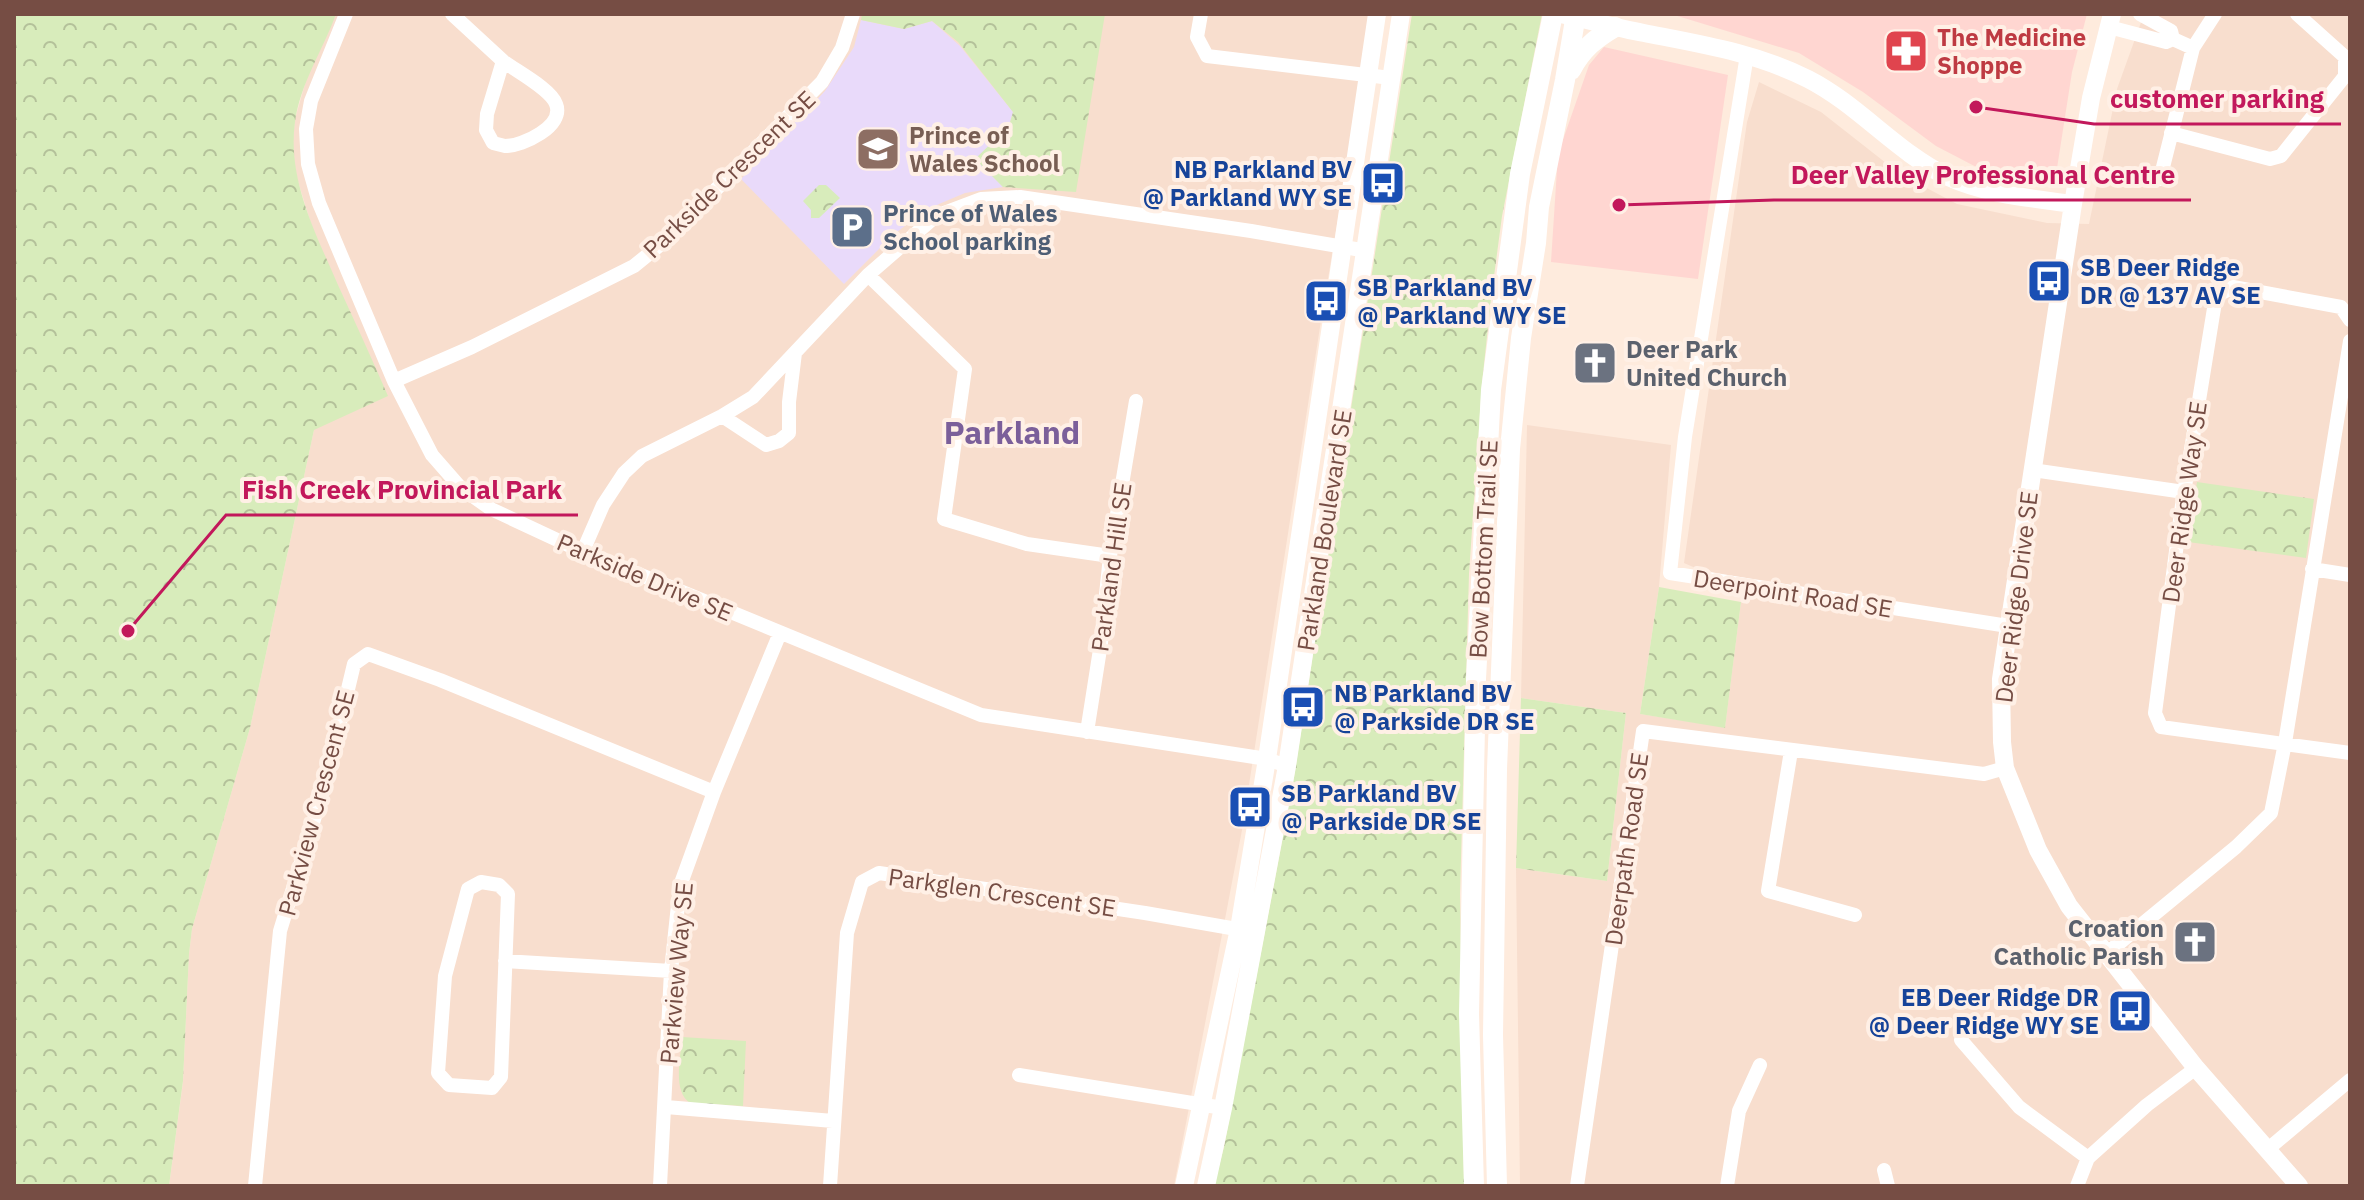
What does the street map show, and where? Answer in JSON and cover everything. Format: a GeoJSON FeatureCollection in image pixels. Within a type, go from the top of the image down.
{"type":"FeatureCollection","features":[{"type":"Feature","properties":{"kind":"main road","name":"Bow Bottom Trail SE"},"geometry":{"type":"LineString","coordinates":[[1474,1186],[1469,1014],[1472,865],[1476,679],[1491,390],[1520,174],[1553,14]]}},
{"type":"Feature","properties":{"kind":"main road","name":"Bow Bottom Trail SE"},"geometry":{"type":"LineString","coordinates":[[1497,1186],[1493,1035],[1496,816],[1509,465],[1521,338],[1539,207],[1565,80],[1571,15]]}},
{"type":"Feature","properties":{"kind":"main road"},"geometry":{"type":"LineString","coordinates":[[1565,80],[1594,39],[1615,27]]}},
{"type":"Feature","properties":{"kind":"street","name":"Parkside Drive SE"},"geometry":{"type":"LineString","coordinates":[[346,14],[311,101],[306,129],[308,164],[319,203],[394,381],[432,455],[460,487],[491,509],[583,551],[981,715],[1267,759],[1287,766]]}},
{"type":"Feature","properties":{"kind":"street"},"geometry":{"type":"LineString","coordinates":[[452,14],[503,61],[547,92],[556,104],[557,117],[550,127],[522,143],[505,146],[493,143],[486,130],[487,114],[503,61]]}},
{"type":"Feature","properties":{"kind":"street","name":"Parkside Crescent SE"},"geometry":{"type":"LineString","coordinates":[[394,381],[472,347],[634,266],[655,249],[822,82],[842,48],[853,14]]}},
{"type":"Feature","properties":{"kind":"street"},"geometry":{"type":"LineString","coordinates":[[1201,14],[1197,37],[1207,56],[1391,78]]}},
{"type":"Feature","properties":{"kind":"street","name":"Parkland Boulevard SE"},"geometry":{"type":"LineString","coordinates":[[1206,1186],[1223,1108],[1248,931],[1267,759],[1377,14]]}},
{"type":"Feature","properties":{"kind":"street","name":"Parkland Boulevard SE"},"geometry":{"type":"LineString","coordinates":[[1184,1186],[1287,766],[1401,14]]}},
{"type":"Feature","properties":{"kind":"street"},"geometry":{"type":"LineString","coordinates":[[2140,14],[2171,31],[2173,39]]}},
{"type":"Feature","properties":{"kind":"street"},"geometry":{"type":"LineString","coordinates":[[2160,179],[2193,48],[2215,14]]}},
{"type":"Feature","properties":{"kind":"street"},"geometry":{"type":"LineString","coordinates":[[2171,133],[2270,159],[2281,156],[2345,76],[2345,57],[2297,14]]}},
{"type":"Feature","properties":{"kind":"street"},"geometry":{"type":"LineString","coordinates":[[1571,15],[1747,55],[1810,80],[1946,176],[1987,191],[2073,204]]}},
{"type":"Feature","properties":{"kind":"street"},"geometry":{"type":"LineString","coordinates":[[2111,21],[2166,42],[2173,39],[2193,48]]}},
{"type":"Feature","properties":{"kind":"street","name":"Deer Ridge Drive SE"},"geometry":{"type":"LineString","coordinates":[[2111,21],[2091,98],[2008,626],[2001,679],[2005,768],[2038,850],[2069,906],[2196,1068],[2299,1186]]}},
{"type":"Feature","properties":{"kind":"street","name":"Deerpoint Road SE"},"geometry":{"type":"LineString","coordinates":[[1747,55],[1685,437],[1670,573],[2008,626]]}},
{"type":"Feature","properties":{"kind":"street"},"geometry":{"type":"LineString","coordinates":[[583,551],[603,505],[624,473],[642,456],[753,397],[868,275],[936,216],[981,199],[1045,199],[1367,251]]}},
{"type":"Feature","properties":{"kind":"street"},"geometry":{"type":"LineString","coordinates":[[868,275],[965,369],[944,519],[1027,544],[1110,556]]}},
{"type":"Feature","properties":{"kind":"street","name":"Deer Ridge Way SE"},"geometry":{"type":"LineString","coordinates":[[2285,743],[2161,727],[2155,713],[2184,492],[2216,296],[2233,287],[2341,307],[2350,320]]}},
{"type":"Feature","properties":{"kind":"street"},"geometry":{"type":"LineString","coordinates":[[2106,954],[2236,847],[2271,813],[2350,341]]}},
{"type":"Feature","properties":{"kind":"street"},"geometry":{"type":"LineString","coordinates":[[722,416],[766,445],[779,441],[789,433],[795,353]]}},
{"type":"Feature","properties":{"kind":"street","name":"Parkland Hill SE"},"geometry":{"type":"LineString","coordinates":[[1087,732],[1110,556],[1136,401]]}},
{"type":"Feature","properties":{"kind":"street"},"geometry":{"type":"LineString","coordinates":[[2032,470],[2184,492]]}},
{"type":"Feature","properties":{"kind":"street"},"geometry":{"type":"LineString","coordinates":[[2312,569],[2350,575]]}},
{"type":"Feature","properties":{"kind":"street","name":"Parkview Way SE"},"geometry":{"type":"LineString","coordinates":[[660,1186],[671,971],[680,886],[714,792],[780,633]]}},
{"type":"Feature","properties":{"kind":"street","name":"Parkview Crescent SE"},"geometry":{"type":"LineString","coordinates":[[255,1186],[280,931],[327,777],[354,664],[368,654],[440,680],[714,792]]}},
{"type":"Feature","properties":{"kind":"street","name":"Deerpath Road SE"},"geometry":{"type":"LineString","coordinates":[[1577,1186],[1643,731],[1984,774],[2005,768]]}},
{"type":"Feature","properties":{"kind":"street"},"geometry":{"type":"LineString","coordinates":[[2285,743],[2350,753]]}},
{"type":"Feature","properties":{"kind":"street"},"geometry":{"type":"LineString","coordinates":[[1791,751],[1768,891],[1855,915]]}},
{"type":"Feature","properties":{"kind":"street","name":"Parkglen Crescent SE"},"geometry":{"type":"LineString","coordinates":[[830,1186],[847,933],[862,882],[879,873],[1248,931]]}},
{"type":"Feature","properties":{"kind":"street"},"geometry":{"type":"LineString","coordinates":[[481,882],[499,885],[508,894],[505,961],[501,1077],[492,1088],[449,1085],[438,1073],[445,976],[468,889],[481,882]]}},
{"type":"Feature","properties":{"kind":"street"},"geometry":{"type":"LineString","coordinates":[[505,961],[671,971]]}},
{"type":"Feature","properties":{"kind":"street"},"geometry":{"type":"LineString","coordinates":[[1961,1040],[2019,1107],[2088,1158]]}},
{"type":"Feature","properties":{"kind":"street"},"geometry":{"type":"LineString","coordinates":[[1727,1186],[1739,1111],[1760,1065]]}},
{"type":"Feature","properties":{"kind":"street"},"geometry":{"type":"LineString","coordinates":[[2077,1186],[2088,1158],[2147,1105],[2196,1068]]}},
{"type":"Feature","properties":{"kind":"street"},"geometry":{"type":"LineString","coordinates":[[1019,1075],[1223,1108]]}},
{"type":"Feature","properties":{"kind":"street"},"geometry":{"type":"LineString","coordinates":[[2268,1149],[2350,1080]]}},
{"type":"Feature","properties":{"kind":"street"},"geometry":{"type":"LineString","coordinates":[[666,1107],[833,1121]]}},
{"type":"Feature","properties":{"kind":"street"},"geometry":{"type":"LineString","coordinates":[[1884,1170],[1888,1186]]}},
{"type":"Feature","properties":{"kind":"shaded area"},"geometry":{"type":"Polygon","coordinates":[[[336,14],[1372,14],[1242,830],[1174,1186],[169,1186],[183,1082],[192,929],[250,728],[314,430],[311,224],[292,149],[295,119],[307,77],[336,14]]]}},
{"type":"Feature","properties":{"kind":"shaded area"},"geometry":{"type":"Polygon","coordinates":[[[1671,14],[2087,14],[2072,72],[2055,181],[1984,171],[1936,146],[1863,92],[1799,53],[1671,14]]]}},
{"type":"Feature","properties":{"kind":"shaded area"},"geometry":{"type":"Polygon","coordinates":[[[2144,14],[2350,14],[2350,1186],[1520,1186],[1516,868],[1607,881],[1626,713],[1521,698],[1527,425],[1671,445],[1659,587],[1640,714],[1725,727],[1741,602],[1750,579],[1700,570],[1684,563],[1747,122],[1759,82],[1821,112],[1900,174],[1957,204],[2047,223],[2089,224],[2117,89],[2144,14]]]}},
{"type":"Feature","properties":{"kind":"shaded area","name":"Prince of Wales School"},"geometry":{"type":"Polygon","coordinates":[[[861,20],[904,29],[932,21],[960,46],[1013,112],[1009,126],[976,159],[1003,187],[965,193],[918,216],[893,235],[844,284],[741,179],[825,91],[854,47],[861,20]]]}},
{"type":"Feature","properties":{"kind":"shaded area"},"geometry":{"type":"Polygon","coordinates":[[[1604,47],[1728,75],[1698,279],[1551,262],[1558,154],[1589,65],[1604,47]]]}},
{"type":"Feature","properties":{"kind":"green space"},"geometry":{"type":"Polygon","coordinates":[[[14,14],[336,14],[298,108],[295,164],[313,226],[388,396],[314,430],[250,728],[192,929],[183,1081],[169,1186],[14,1186],[14,14]]]}},
{"type":"Feature","properties":{"kind":"green space"},"geometry":{"type":"Polygon","coordinates":[[[862,14],[1105,14],[1076,192],[1003,187],[975,159],[1009,126],[1013,112],[958,42],[932,21],[904,29],[861,20],[862,14]]]}},
{"type":"Feature","properties":{"kind":"green space"},"geometry":{"type":"Polygon","coordinates":[[[1412,14],[1542,14],[1502,216],[1491,299],[1469,574],[1460,894],[1464,1186],[1214,1186],[1293,784],[1412,14]]]}},
{"type":"Feature","properties":{"kind":"green space"},"geometry":{"type":"Polygon","coordinates":[[[819,185],[826,185],[840,198],[819,218],[811,218],[811,210],[803,201],[819,185]]]}},
{"type":"Feature","properties":{"kind":"green space"},"geometry":{"type":"Polygon","coordinates":[[[2197,482],[2314,499],[2306,558],[2188,542],[2197,482]]]}},
{"type":"Feature","properties":{"kind":"green space"},"geometry":{"type":"Polygon","coordinates":[[[1659,587],[1741,602],[1725,728],[1640,714],[1659,587]]]}},
{"type":"Feature","properties":{"kind":"green space"},"geometry":{"type":"Polygon","coordinates":[[[1521,698],[1626,713],[1607,881],[1516,868],[1521,698]]]}},
{"type":"Feature","properties":{"kind":"green space"},"geometry":{"type":"Polygon","coordinates":[[[682,1037],[746,1041],[743,1106],[690,1103],[684,1098],[679,1082],[682,1037]]]}},
{"type":"Feature","properties":{"kind":"place","name":"The Medicine Shoppe"},"geometry":{"type":"Point","coordinates":[1906,51]}},
{"type":"Feature","properties":{"kind":"place","name":"customer parking"},"geometry":{"type":"Point","coordinates":[1976,107]}},
{"type":"Feature","properties":{"kind":"place","name":"Prince of Wales School"},"geometry":{"type":"Point","coordinates":[878,149]}},
{"type":"Feature","properties":{"kind":"place","name":"NB Parkland BV @ Parkland WY SE"},"geometry":{"type":"Point","coordinates":[1383,183]}},
{"type":"Feature","properties":{"kind":"place","name":"Deer Valley Professional Centre"},"geometry":{"type":"Point","coordinates":[1619,205]}},
{"type":"Feature","properties":{"kind":"place","name":"Prince of Wales School parking"},"geometry":{"type":"Point","coordinates":[852,227]}},
{"type":"Feature","properties":{"kind":"place","name":"SB Deer Ridge DR @ 137 AV SE"},"geometry":{"type":"Point","coordinates":[2049,281]}},
{"type":"Feature","properties":{"kind":"place","name":"SB Parkland BV @ Parkland WY SE"},"geometry":{"type":"Point","coordinates":[1326,301]}},
{"type":"Feature","properties":{"kind":"place","name":"Deer Park United Church"},"geometry":{"type":"Point","coordinates":[1595,363]}},
{"type":"Feature","properties":{"kind":"place","name":"Fish Creek Provincial Park"},"geometry":{"type":"Point","coordinates":[128,631]}},
{"type":"Feature","properties":{"kind":"place","name":"NB Parkland BV @ Parkside DR SE"},"geometry":{"type":"Point","coordinates":[1303,707]}},
{"type":"Feature","properties":{"kind":"place","name":"SB Parkland BV @ Parkside DR SE"},"geometry":{"type":"Point","coordinates":[1250,807]}},
{"type":"Feature","properties":{"kind":"place","name":"Croation Catholic Parish"},"geometry":{"type":"Point","coordinates":[2195,942]}},
{"type":"Feature","properties":{"kind":"place","name":"EB Deer Ridge DR @ Deer Ridge WY SE"},"geometry":{"type":"Point","coordinates":[2130,1011]}},
{"type":"Feature","properties":{"kind":"district","name":"Parkland"},"geometry":{"type":"Point","coordinates":[1012,432]}}]}
